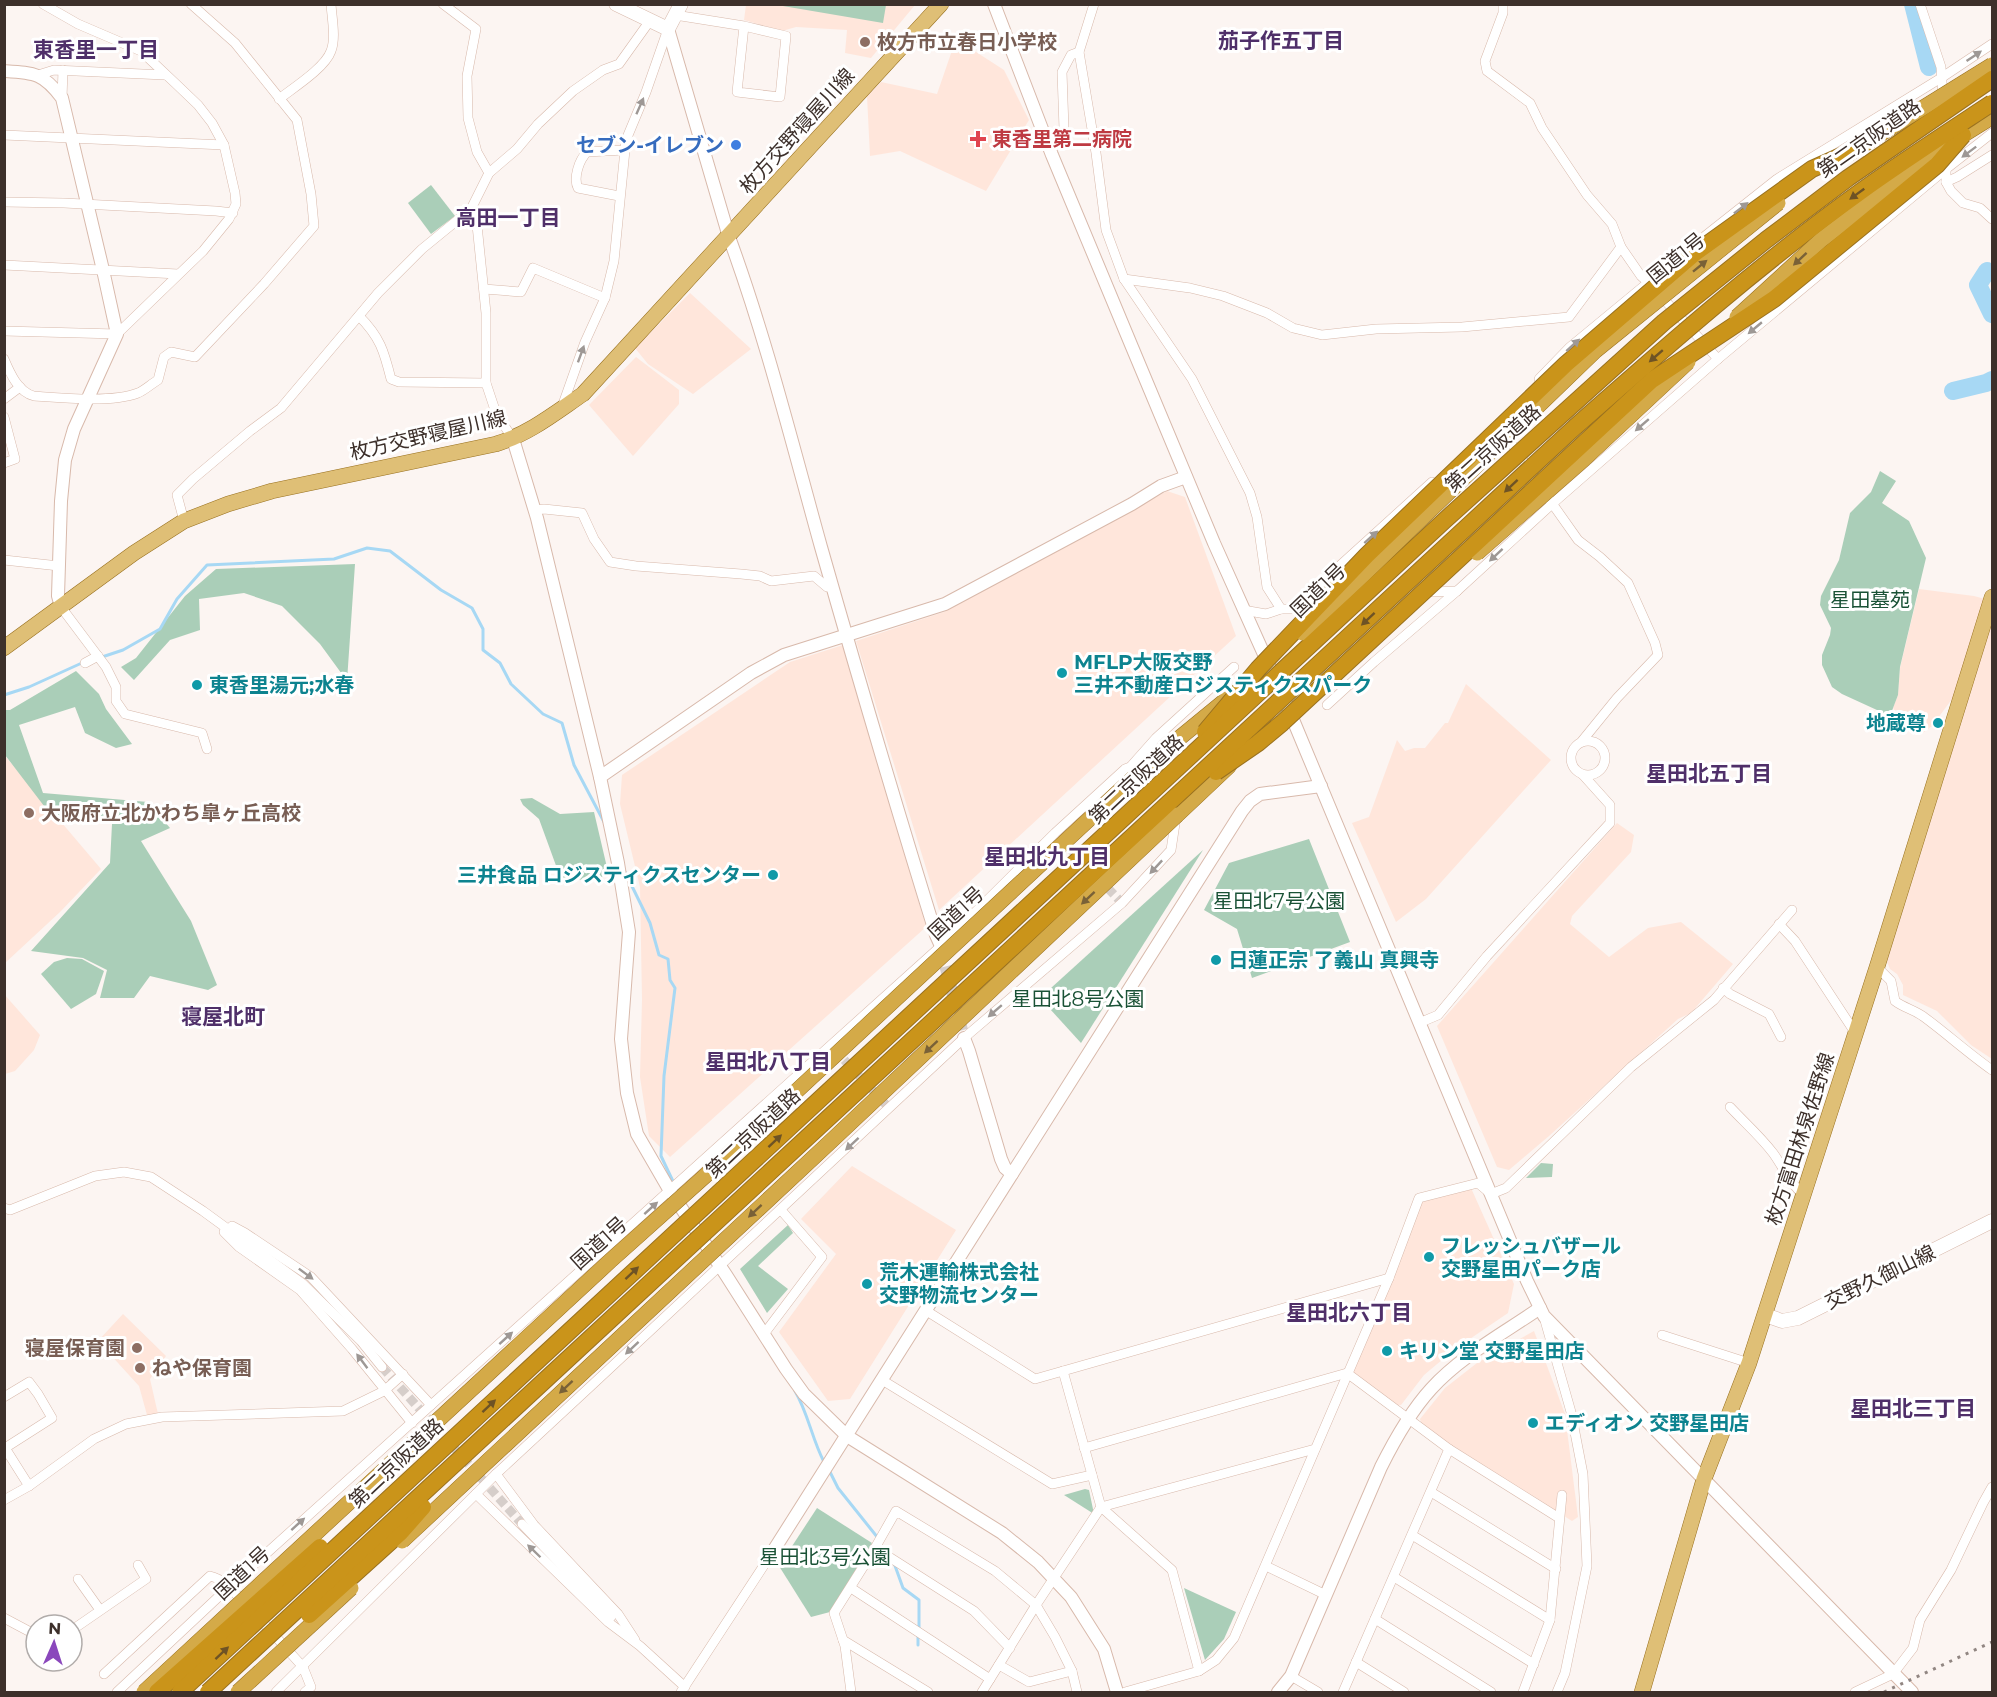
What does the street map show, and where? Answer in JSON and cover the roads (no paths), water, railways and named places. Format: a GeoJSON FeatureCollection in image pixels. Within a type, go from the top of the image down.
{"type":"FeatureCollection","features":[{"type":"Feature","properties":{"kind":"highway","name":"国道1号"},"geometry":{"type":"LineString","coordinates":[[144,1692],[1155,758],[1303,633],[1595,351],[1773,206],[1850,152],[1992,65]]}},
{"type":"Feature","properties":{"kind":"highway","name":"第二京阪道路"},"geometry":{"type":"LineString","coordinates":[[180,1692],[1445,520],[1664,322],[1848,178],[1992,79]]}},
{"type":"Feature","properties":{"kind":"highway","name":"第二京阪道路"},"geometry":{"type":"LineString","coordinates":[[208,1692],[1173,810],[1558,442],[1675,338],[1778,255],[1860,192],[1992,103]]}},
{"type":"Feature","properties":{"kind":"highway"},"geometry":{"type":"LineString","coordinates":[[238,1692],[776,1192],[1173,810],[1289,710],[1433,592],[1584,459],[1821,240],[1899,180],[1992,117]]}},
{"type":"Feature","properties":{"kind":"highway"},"geometry":{"type":"LineString","coordinates":[[1173,810],[1274,730],[1652,380],[1774,298],[1937,165],[1963,135]]}},
{"type":"Feature","properties":{"kind":"highway"},"geometry":{"type":"LineString","coordinates":[[1154,791],[1258,669],[1367,555],[1566,364],[1695,253],[1812,169],[1850,152]]}},
{"type":"Feature","properties":{"kind":"highway"},"geometry":{"type":"LineString","coordinates":[[157,1692],[351,1519],[465,1428]]}},
{"type":"Feature","properties":{"kind":"highway"},"geometry":{"type":"LineString","coordinates":[[225,1692],[401,1532],[481,1441]]}},
{"type":"Feature","properties":{"kind":"main road"},"geometry":{"type":"LineString","coordinates":[[616,4],[668,29],[678,10]]}},
{"type":"Feature","properties":{"kind":"main road","name":"枚方交野寝屋川線"},"geometry":{"type":"LineString","coordinates":[[4,648],[184,520],[272,491],[496,444],[513,439],[541,424],[584,394],[941,4]]}},
{"type":"Feature","properties":{"kind":"main road","name":"枚方富田林泉佐野線"},"geometry":{"type":"LineString","coordinates":[[1642,1692],[1704,1479],[1765,1315],[1856,1034],[1992,597]]}},
{"type":"Feature","properties":{"kind":"main road","name":"交野久御山線"},"geometry":{"type":"LineString","coordinates":[[1765,1315],[1782,1321],[1798,1318],[1992,1221]]}},
{"type":"Feature","properties":{"kind":"street"},"geometry":{"type":"LineString","coordinates":[[43,4],[78,24],[141,51],[198,105],[212,123],[224,145],[235,193],[236,204],[233,213],[203,251],[117,334],[74,429],[65,460],[60,501],[58,596],[62,607],[106,667],[116,687],[116,701],[125,714],[202,733],[207,749]]}},
{"type":"Feature","properties":{"kind":"street"},"geometry":{"type":"LineString","coordinates":[[4,359],[10,374],[28,395],[88,399],[139,392],[158,380],[164,357],[171,352],[195,357],[314,226],[311,194],[297,120],[235,43],[191,4]]}},
{"type":"Feature","properties":{"kind":"street"},"geometry":{"type":"LineString","coordinates":[[279,99],[324,62],[332,51],[331,4]]}},
{"type":"Feature","properties":{"kind":"street"},"geometry":{"type":"LineString","coordinates":[[443,4],[476,29],[467,75],[468,118],[477,152],[489,173]]}},
{"type":"Feature","properties":{"kind":"street"},"geometry":{"type":"LineString","coordinates":[[994,4],[1050,150],[1186,477],[1243,610],[1269,663],[1527,1281],[1542,1312],[1571,1412],[1583,1474],[1587,1566],[1565,1672],[1557,1692]]}},
{"type":"Feature","properties":{"kind":"street"},"geometry":{"type":"LineString","coordinates":[[1094,4],[1079,52],[1106,230],[1124,279],[1192,379],[1250,493],[1257,517],[1267,587],[1281,609]]}},
{"type":"Feature","properties":{"kind":"street"},"geometry":{"type":"LineString","coordinates":[[1503,4],[1503,14],[1485,61],[1487,71],[1530,103],[1542,128],[1587,195],[1612,224],[1621,247],[1648,282],[1718,359]]}},
{"type":"Feature","properties":{"kind":"street"},"geometry":{"type":"LineString","coordinates":[[1920,4],[1941,67],[1947,150],[1946,182],[1963,203],[1980,208],[1992,219]]}},
{"type":"Feature","properties":{"kind":"street"},"geometry":{"type":"LineString","coordinates":[[678,10],[786,36],[780,97],[737,92],[744,26]]}},
{"type":"Feature","properties":{"kind":"street"},"geometry":{"type":"LineString","coordinates":[[184,520],[177,495],[250,431],[281,408],[359,316],[422,249],[471,209],[489,173],[517,149],[538,124],[573,91],[603,70],[619,64],[650,22]]}},
{"type":"Feature","properties":{"kind":"street"},"geometry":{"type":"LineString","coordinates":[[668,29],[729,237],[771,366],[871,722],[941,946]]}},
{"type":"Feature","properties":{"kind":"street"},"geometry":{"type":"LineString","coordinates":[[561,409],[585,342],[605,298],[614,261],[624,150],[630,128],[668,29]]}},
{"type":"Feature","properties":{"kind":"street"},"geometry":{"type":"LineString","coordinates":[[1243,610],[1266,614],[1281,609],[1292,609],[1497,422],[1570,347],[1648,282],[1777,179],[1992,44]]}},
{"type":"Feature","properties":{"kind":"street"},"geometry":{"type":"LineString","coordinates":[[1050,150],[1064,129],[1062,72],[1071,55],[1079,52]]}},
{"type":"Feature","properties":{"kind":"street"},"geometry":{"type":"LineString","coordinates":[[4,71],[38,75],[63,70],[165,75]]}},
{"type":"Feature","properties":{"kind":"street"},"geometry":{"type":"LineString","coordinates":[[63,70],[62,98],[86,204],[104,270],[117,334]]}},
{"type":"Feature","properties":{"kind":"street"},"geometry":{"type":"LineString","coordinates":[[38,75],[51,84],[62,98]]}},
{"type":"Feature","properties":{"kind":"street"},"geometry":{"type":"LineString","coordinates":[[1327,705],[1718,359],[1992,133]]}},
{"type":"Feature","properties":{"kind":"street"},"geometry":{"type":"LineString","coordinates":[[4,135],[224,145]]}},
{"type":"Feature","properties":{"kind":"street"},"geometry":{"type":"LineString","coordinates":[[619,196],[578,188],[576,183],[581,158],[587,152],[624,150]]}},
{"type":"Feature","properties":{"kind":"street"},"geometry":{"type":"LineString","coordinates":[[1946,182],[1992,155]]}},
{"type":"Feature","properties":{"kind":"street"},"geometry":{"type":"LineString","coordinates":[[4,202],[86,204],[233,213]]}},
{"type":"Feature","properties":{"kind":"street"},"geometry":{"type":"LineString","coordinates":[[471,209],[477,225],[486,313],[486,383],[496,413],[513,439],[535,510],[600,777],[618,863],[629,932],[621,1039],[627,1093],[637,1134],[670,1191],[804,1394],[847,1436],[1002,1533],[1038,1562],[1071,1597],[1104,1649],[1118,1692]]}},
{"type":"Feature","properties":{"kind":"street"},"geometry":{"type":"LineString","coordinates":[[1124,279],[1190,288],[1223,297],[1267,313],[1293,328],[1322,335],[1376,329],[1462,327],[1569,317],[1621,247]]}},
{"type":"Feature","properties":{"kind":"street"},"geometry":{"type":"LineString","coordinates":[[4,265],[177,274]]}},
{"type":"Feature","properties":{"kind":"street"},"geometry":{"type":"LineString","coordinates":[[484,290],[521,292],[533,268],[605,298]]}},
{"type":"Feature","properties":{"kind":"street"},"geometry":{"type":"LineString","coordinates":[[359,316],[374,331],[385,356],[391,379],[399,382],[486,383]]}},
{"type":"Feature","properties":{"kind":"street"},"geometry":{"type":"LineString","coordinates":[[4,331],[117,334]]}},
{"type":"Feature","properties":{"kind":"street"},"geometry":{"type":"LineString","coordinates":[[4,399],[20,387]]}},
{"type":"Feature","properties":{"kind":"street"},"geometry":{"type":"LineString","coordinates":[[4,417],[15,459],[4,463]]}},
{"type":"Feature","properties":{"kind":"street"},"geometry":{"type":"LineString","coordinates":[[1419,1023],[1438,1015],[1487,956],[1610,823],[1610,805],[1583,775],[1574,769],[1570,758],[1573,747],[1582,741],[1617,698],[1658,655],[1655,643],[1628,583],[1578,540],[1497,422]]}},
{"type":"Feature","properties":{"kind":"street"},"geometry":{"type":"LineString","coordinates":[[600,777],[752,673],[784,655],[945,604],[1132,504],[1161,486],[1186,477]]}},
{"type":"Feature","properties":{"kind":"street"},"geometry":{"type":"LineString","coordinates":[[535,510],[582,513],[594,539],[610,562],[760,576],[771,581],[814,576],[827,587],[832,585]]}},
{"type":"Feature","properties":{"kind":"street"},"geometry":{"type":"LineString","coordinates":[[4,560],[59,566]]}},
{"type":"Feature","properties":{"kind":"street"},"geometry":{"type":"LineString","coordinates":[[1433,592],[1457,591]]}},
{"type":"Feature","properties":{"kind":"street"},"geometry":{"type":"LineString","coordinates":[[85,663],[98,656]]}},
{"type":"Feature","properties":{"kind":"street"},"geometry":{"type":"LineString","coordinates":[[117,1692],[229,1587],[941,946],[1055,833],[1131,765],[1156,738],[1234,667]]}},
{"type":"Feature","properties":{"kind":"street"},"geometry":{"type":"LineString","coordinates":[[1582,741],[1588,740],[1599,744],[1605,755],[1603,766],[1599,771],[1583,775]]}},
{"type":"Feature","properties":{"kind":"street"},"geometry":{"type":"LineString","coordinates":[[1131,765],[1155,758]]}},
{"type":"Feature","properties":{"kind":"street"},"geometry":{"type":"LineString","coordinates":[[522,1524],[683,1690],[1250,801],[1260,794],[1321,786]]}},
{"type":"Feature","properties":{"kind":"street"},"geometry":{"type":"LineString","coordinates":[[276,1692],[496,1474],[592,1384],[798,1195],[964,1038],[1129,895],[1171,850],[1173,810]]}},
{"type":"Feature","properties":{"kind":"street"},"geometry":{"type":"LineString","coordinates":[[1491,1194],[1506,1188],[1631,1067],[1682,1024],[1705,1008],[1792,910]]}},
{"type":"Feature","properties":{"kind":"street"},"geometry":{"type":"LineString","coordinates":[[1779,924],[1795,941],[1856,1034]]}},
{"type":"Feature","properties":{"kind":"street"},"geometry":{"type":"LineString","coordinates":[[1877,967],[1891,981],[1895,1001],[1922,1015],[1992,1070]]}},
{"type":"Feature","properties":{"kind":"street"},"geometry":{"type":"LineString","coordinates":[[1723,988],[1769,1014],[1781,1036]]}},
{"type":"Feature","properties":{"kind":"street"},"geometry":{"type":"LineString","coordinates":[[964,1038],[1001,1159],[1005,1168],[1012,1174]]}},
{"type":"Feature","properties":{"kind":"street"},"geometry":{"type":"LineString","coordinates":[[1730,1107],[1771,1150],[1793,1186],[1804,1195]]}},
{"type":"Feature","properties":{"kind":"street"},"geometry":{"type":"LineString","coordinates":[[4,1208],[10,1210],[94,1176],[124,1172],[151,1177],[203,1211],[303,1284],[361,1341],[382,1367]]}},
{"type":"Feature","properties":{"kind":"street"},"geometry":{"type":"LineString","coordinates":[[1125,1692],[1199,1671],[1216,1659],[1234,1638],[1389,1278],[1419,1198],[1478,1183],[1491,1194]]}},
{"type":"Feature","properties":{"kind":"street"},"geometry":{"type":"LineString","coordinates":[[776,1192],[798,1195]]}},
{"type":"Feature","properties":{"kind":"street"},"geometry":{"type":"LineString","coordinates":[[764,1334],[822,1257],[781,1210]]}},
{"type":"Feature","properties":{"kind":"street"},"geometry":{"type":"LineString","coordinates":[[203,1211],[245,1233],[311,1277],[431,1405]]}},
{"type":"Feature","properties":{"kind":"street"},"geometry":{"type":"LineString","coordinates":[[203,1211],[239,1247],[300,1290],[412,1423]]}},
{"type":"Feature","properties":{"kind":"street"},"geometry":{"type":"LineString","coordinates":[[925,1310],[1035,1379],[1389,1278]]}},
{"type":"Feature","properties":{"kind":"street"},"geometry":{"type":"LineString","coordinates":[[1278,1692],[1291,1676],[1381,1467],[1396,1436],[1407,1420],[1431,1389],[1452,1369],[1542,1312]]}},
{"type":"Feature","properties":{"kind":"street"},"geometry":{"type":"LineString","coordinates":[[1542,1312],[1910,1691]]}},
{"type":"Feature","properties":{"kind":"street"},"geometry":{"type":"LineString","coordinates":[[592,1384],[604,1358],[642,1317]]}},
{"type":"Feature","properties":{"kind":"street"},"geometry":{"type":"LineString","coordinates":[[1662,1335],[1749,1363]]}},
{"type":"Feature","properties":{"kind":"street"},"geometry":{"type":"LineString","coordinates":[[1063,1371],[1101,1507],[1172,1570],[1199,1671]]}},
{"type":"Feature","properties":{"kind":"street"},"geometry":{"type":"LineString","coordinates":[[1347,1373],[1407,1420],[1449,1449],[1559,1518]]}},
{"type":"Feature","properties":{"kind":"street"},"geometry":{"type":"LineString","coordinates":[[1084,1448],[1347,1373]]}},
{"type":"Feature","properties":{"kind":"street"},"geometry":{"type":"LineString","coordinates":[[4,1500],[29,1486],[94,1439],[126,1424],[162,1417],[343,1411],[384,1391],[403,1374]]}},
{"type":"Feature","properties":{"kind":"street"},"geometry":{"type":"LineString","coordinates":[[882,1380],[1052,1484],[1092,1474]]}},
{"type":"Feature","properties":{"kind":"street"},"geometry":{"type":"LineString","coordinates":[[4,1397],[29,1382],[52,1418],[5,1448],[29,1486]]}},
{"type":"Feature","properties":{"kind":"street"},"geometry":{"type":"LineString","coordinates":[[982,1692],[1101,1507],[1315,1449]]}},
{"type":"Feature","properties":{"kind":"street"},"geometry":{"type":"LineString","coordinates":[[1343,1692],[1449,1449]]}},
{"type":"Feature","properties":{"kind":"street"},"geometry":{"type":"LineString","coordinates":[[496,1474],[534,1525],[618,1614],[640,1647]]}},
{"type":"Feature","properties":{"kind":"street"},"geometry":{"type":"LineString","coordinates":[[1855,1692],[1893,1674],[1913,1648],[1920,1620],[1951,1570],[1992,1487]]}},
{"type":"Feature","properties":{"kind":"street"},"geometry":{"type":"LineString","coordinates":[[1431,1492],[1556,1569]]}},
{"type":"Feature","properties":{"kind":"street"},"geometry":{"type":"LineString","coordinates":[[476,1494],[608,1622],[640,1647]]}},
{"type":"Feature","properties":{"kind":"street"},"geometry":{"type":"LineString","coordinates":[[1523,1692],[1550,1620],[1562,1495]]}},
{"type":"Feature","properties":{"kind":"street"},"geometry":{"type":"LineString","coordinates":[[851,1692],[843,1640],[834,1613],[896,1511],[995,1571],[1036,1605],[1072,1671],[1077,1692]]}},
{"type":"Feature","properties":{"kind":"street"},"geometry":{"type":"LineString","coordinates":[[1412,1535],[1550,1620]]}},
{"type":"Feature","properties":{"kind":"street"},"geometry":{"type":"LineString","coordinates":[[875,1548],[974,1611],[1010,1648]]}},
{"type":"Feature","properties":{"kind":"street"},"geometry":{"type":"LineString","coordinates":[[84,1621],[146,1579],[138,1566]]}},
{"type":"Feature","properties":{"kind":"street"},"geometry":{"type":"LineString","coordinates":[[1266,1566],[1326,1595]]}},
{"type":"Feature","properties":{"kind":"street"},"geometry":{"type":"LineString","coordinates":[[104,1674],[210,1576],[220,1578],[303,1667],[311,1687],[305,1692]]}},
{"type":"Feature","properties":{"kind":"street"},"geometry":{"type":"LineString","coordinates":[[1394,1577],[1534,1665]]}},
{"type":"Feature","properties":{"kind":"street"},"geometry":{"type":"LineString","coordinates":[[78,1579],[100,1610]]}},
{"type":"Feature","properties":{"kind":"street"},"geometry":{"type":"LineString","coordinates":[[851,1588],[990,1679]]}},
{"type":"Feature","properties":{"kind":"street"},"geometry":{"type":"LineString","coordinates":[[4,1618],[24,1629]]}},
{"type":"Feature","properties":{"kind":"street"},"geometry":{"type":"LineString","coordinates":[[1375,1620],[1491,1692]]}},
{"type":"Feature","properties":{"kind":"street"},"geometry":{"type":"LineString","coordinates":[[843,1640],[928,1692]]}},
{"type":"Feature","properties":{"kind":"street"},"geometry":{"type":"LineString","coordinates":[[1356,1662],[1404,1692]]}},
{"type":"Feature","properties":{"kind":"street"},"geometry":{"type":"LineString","coordinates":[[999,1665],[1029,1682],[1072,1671]]}},
{"type":"Feature","properties":{"kind":"street"},"geometry":{"type":"LineString","coordinates":[[1291,1676],[1318,1692]]}},
{"type":"Feature","properties":{"kind":"waterway"},"geometry":{"type":"LineString","coordinates":[[1913,4],[1929,67]]}},
{"type":"Feature","properties":{"kind":"waterway"},"geometry":{"type":"LineString","coordinates":[[1987,271],[1978,285],[1992,314]]}},
{"type":"Feature","properties":{"kind":"waterway"},"geometry":{"type":"LineString","coordinates":[[1953,391],[1992,380]]}},
{"type":"Feature","properties":{"kind":"waterway"},"geometry":{"type":"LineString","coordinates":[[102,657],[123,650],[160,629],[177,599],[207,565],[334,559],[367,548],[390,551],[441,590],[472,608],[483,629],[483,650],[500,663],[511,684],[543,714],[562,723],[574,765],[604,822]]}},
{"type":"Feature","properties":{"kind":"waterway"},"geometry":{"type":"LineString","coordinates":[[4,695],[29,687],[84,662]]}},
{"type":"Feature","properties":{"kind":"waterway"},"geometry":{"type":"LineString","coordinates":[[625,872],[650,923],[659,955],[668,959],[670,980],[675,988],[664,1076],[661,1156],[679,1194]]}},
{"type":"Feature","properties":{"kind":"waterway"},"geometry":{"type":"LineString","coordinates":[[795,1391],[824,1462]]}},
{"type":"Feature","properties":{"kind":"waterway"},"geometry":{"type":"LineString","coordinates":[[829,1470],[838,1488],[878,1538]]}},
{"type":"Feature","properties":{"kind":"waterway"},"geometry":{"type":"LineString","coordinates":[[894,1563],[903,1588],[919,1600],[919,1628]]}},
{"type":"Feature","properties":{"kind":"waterway"},"geometry":{"type":"LineString","coordinates":[[918,1635],[918,1645]]}},
{"type":"Feature","properties":{"kind":"tunnel"},"geometry":{"type":"LineString","coordinates":[[1061,839],[1122,903]]}},
{"type":"Feature","properties":{"kind":"tunnel"},"geometry":{"type":"LineString","coordinates":[[941,949],[964,1038]]}},
{"type":"Feature","properties":{"kind":"tunnel"},"geometry":{"type":"LineString","coordinates":[[835,1050],[890,1109]]}},
{"type":"Feature","properties":{"kind":"tunnel"},"geometry":{"type":"LineString","coordinates":[[382,1367],[522,1524]]}},
{"type":"Feature","properties":{"kind":"railway"},"geometry":{"type":"LineString","coordinates":[[1884,1692],[1992,1642]]}},
{"type":"Feature","properties":{"kind":"place","name":"枚方市立春日小学校"},"geometry":{"type":"Point","coordinates":[865,42]}},
{"type":"Feature","properties":{"kind":"place","name":"東香里第二病院"},"geometry":{"type":"Point","coordinates":[978,139]}},
{"type":"Feature","properties":{"kind":"place","name":"セブン-イレブン"},"geometry":{"type":"Point","coordinates":[736,145]}},
{"type":"Feature","properties":{"kind":"place","name":"MFLP大阪交野 三井不動産ロジスティクスパーク"},"geometry":{"type":"Point","coordinates":[1062,673]}},
{"type":"Feature","properties":{"kind":"place","name":"東香里湯元;水春"},"geometry":{"type":"Point","coordinates":[197,685]}},
{"type":"Feature","properties":{"kind":"place","name":"地蔵尊"},"geometry":{"type":"Point","coordinates":[1938,723]}},
{"type":"Feature","properties":{"kind":"place","name":"大阪府立北かわち皐ヶ丘高校"},"geometry":{"type":"Point","coordinates":[29,813]}},
{"type":"Feature","properties":{"kind":"place","name":"三井食品 ロジスティクスセンター"},"geometry":{"type":"Point","coordinates":[773,875]}},
{"type":"Feature","properties":{"kind":"place","name":"日蓮正宗 了義山 真興寺"},"geometry":{"type":"Point","coordinates":[1216,960]}},
{"type":"Feature","properties":{"kind":"place","name":"フレッシュバザール 交野星田パーク店"},"geometry":{"type":"Point","coordinates":[1429,1257]}},
{"type":"Feature","properties":{"kind":"place","name":"荒木運輸株式会社 交野物流センター"},"geometry":{"type":"Point","coordinates":[867,1284]}},
{"type":"Feature","properties":{"kind":"place","name":"寝屋保育園"},"geometry":{"type":"Point","coordinates":[137,1348]}},
{"type":"Feature","properties":{"kind":"place","name":"キリン堂 交野星田店"},"geometry":{"type":"Point","coordinates":[1387,1351]}},
{"type":"Feature","properties":{"kind":"place","name":"ねや保育園"},"geometry":{"type":"Point","coordinates":[140,1368]}},
{"type":"Feature","properties":{"kind":"place","name":"エディオン 交野星田店"},"geometry":{"type":"Point","coordinates":[1533,1423]}},
{"type":"Feature","properties":{"kind":"district","name":"茄子作五丁目"},"geometry":{"type":"Point","coordinates":[1281,40]}},
{"type":"Feature","properties":{"kind":"district","name":"東香里一丁目"},"geometry":{"type":"Point","coordinates":[96,49]}},
{"type":"Feature","properties":{"kind":"district","name":"高田一丁目"},"geometry":{"type":"Point","coordinates":[508,217]}},
{"type":"Feature","properties":{"kind":"district","name":"星田北五丁目"},"geometry":{"type":"Point","coordinates":[1709,773]}},
{"type":"Feature","properties":{"kind":"district","name":"星田北九丁目"},"geometry":{"type":"Point","coordinates":[1047,856]}},
{"type":"Feature","properties":{"kind":"district","name":"寝屋北町"},"geometry":{"type":"Point","coordinates":[223,1016]}},
{"type":"Feature","properties":{"kind":"district","name":"星田北八丁目"},"geometry":{"type":"Point","coordinates":[768,1061]}},
{"type":"Feature","properties":{"kind":"district","name":"星田北六丁目"},"geometry":{"type":"Point","coordinates":[1349,1312]}},
{"type":"Feature","properties":{"kind":"district","name":"星田北三丁目"},"geometry":{"type":"Point","coordinates":[1913,1408]}},
{"type":"Feature","properties":{"kind":"park label","name":"星田墓苑"},"geometry":{"type":"Point","coordinates":[1870,600]}},
{"type":"Feature","properties":{"kind":"park label","name":"星田北7号公園"},"geometry":{"type":"Point","coordinates":[1279,901]}},
{"type":"Feature","properties":{"kind":"park label","name":"星田北8号公園"},"geometry":{"type":"Point","coordinates":[1078,999]}},
{"type":"Feature","properties":{"kind":"park label","name":"星田北3号公園"},"geometry":{"type":"Point","coordinates":[825,1557]}}]}
